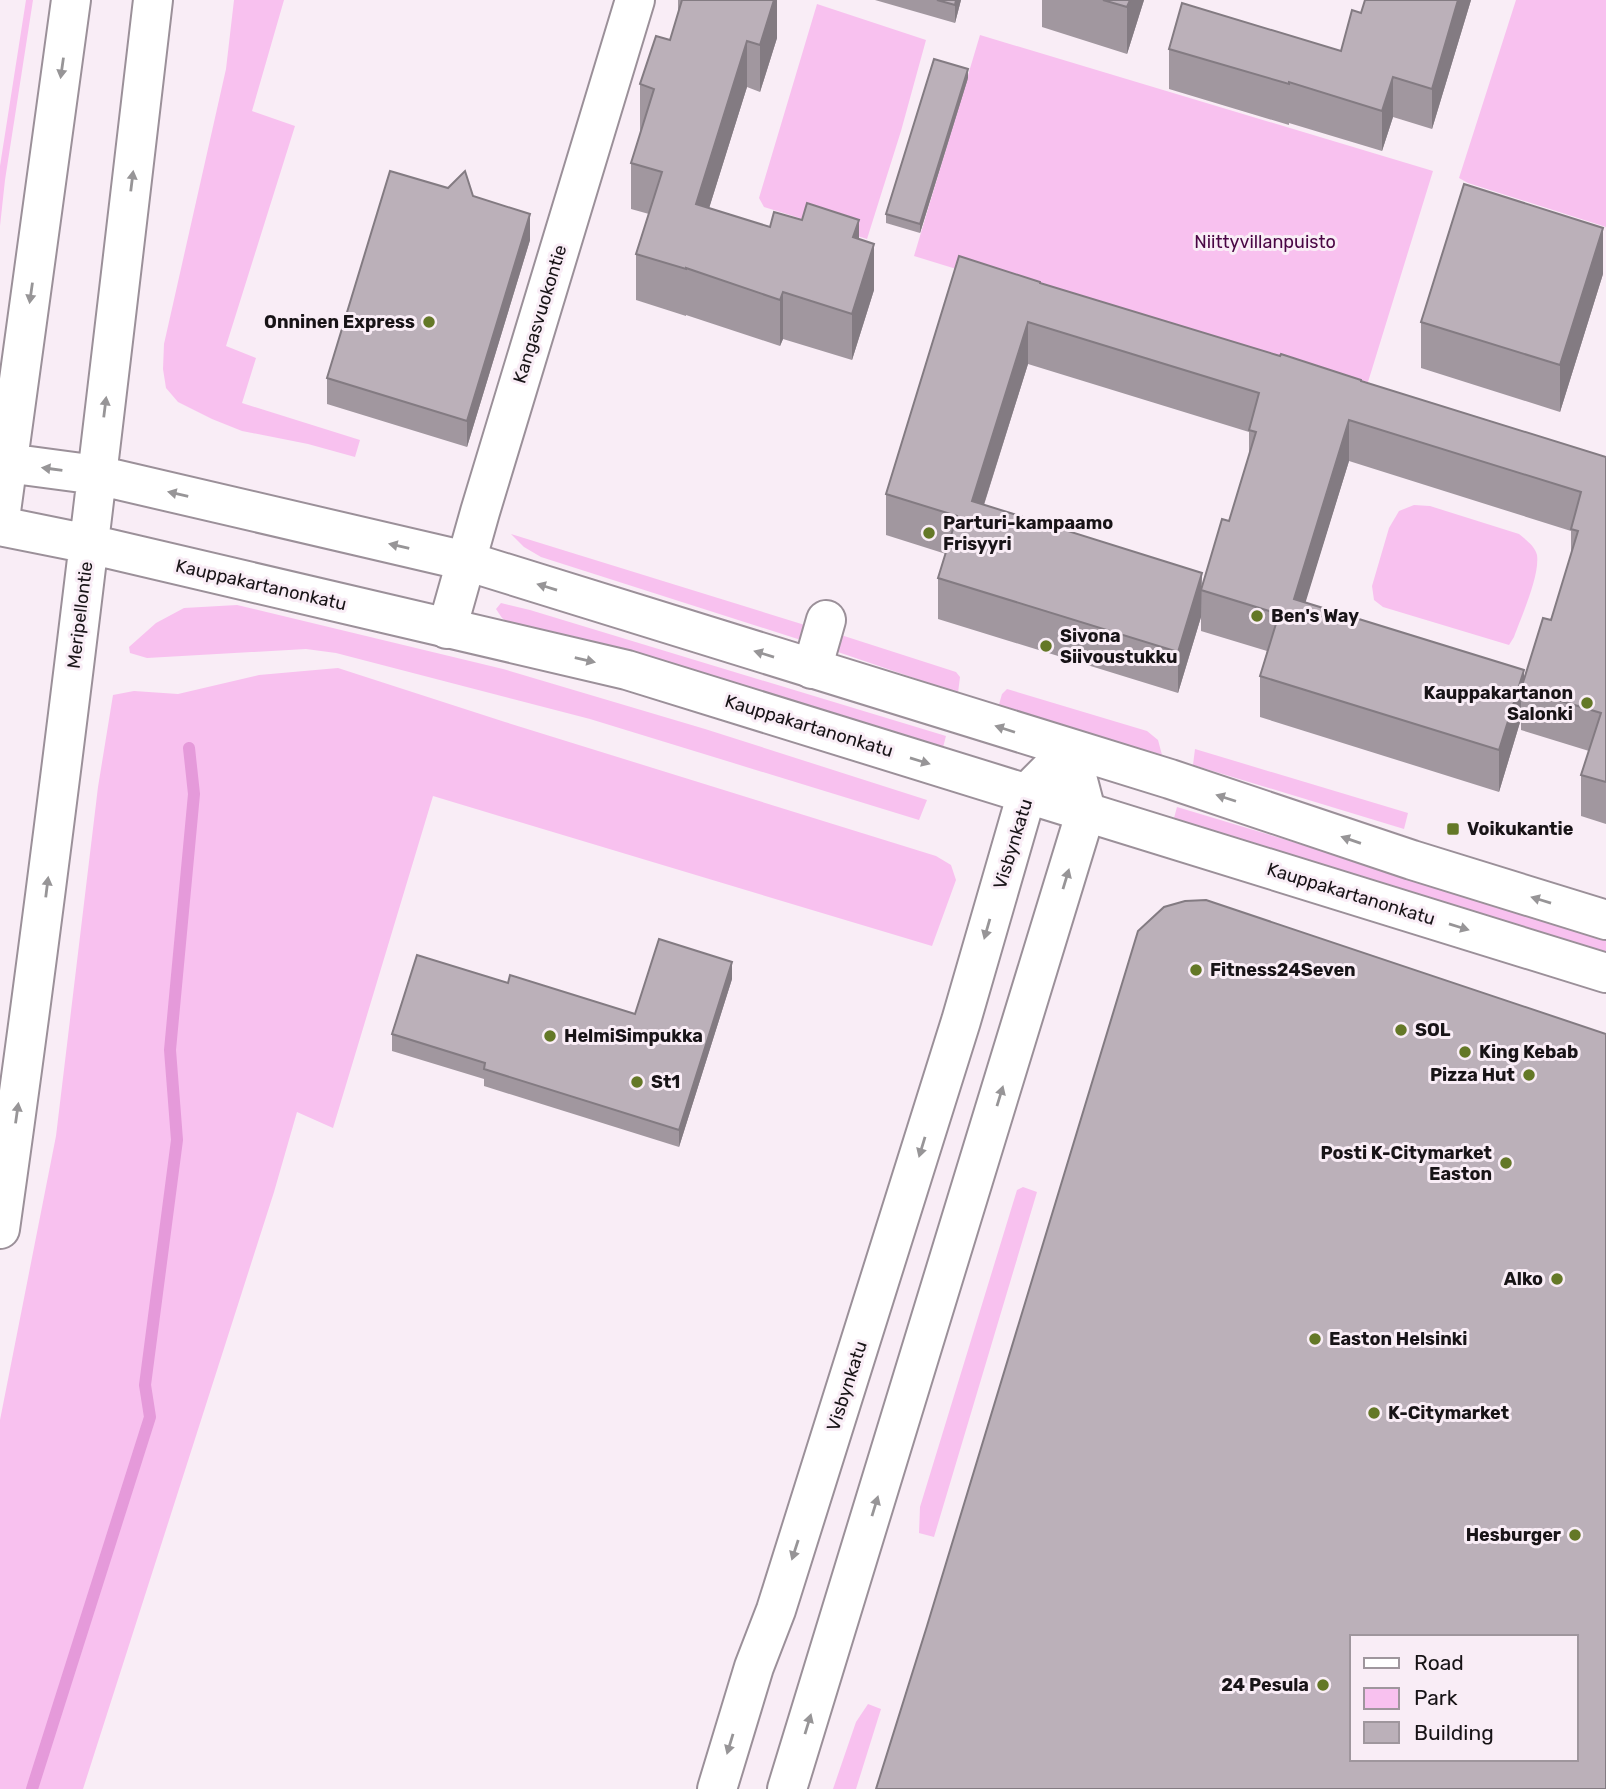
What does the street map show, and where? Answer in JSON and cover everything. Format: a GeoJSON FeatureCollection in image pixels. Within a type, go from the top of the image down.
{"type":"FeatureCollection","features":[{"type":"Feature","properties":{"kind":"main road"},"geometry":{"type":"LineString","coordinates":[[0,519],[4,462],[71,0]]}},
{"type":"Feature","properties":{"kind":"main road","name":"Meripellontie"},"geometry":{"type":"LineString","coordinates":[[0,1229],[33,995],[153,0]]}},
{"type":"Feature","properties":{"kind":"main road","name":"Kangasvuokontie"},"geometry":{"type":"LineString","coordinates":[[447,629],[635,0]]}},
{"type":"Feature","properties":{"kind":"main road"},"geometry":{"type":"LineString","coordinates":[[4,462],[97,475],[466,561],[1170,779],[1412,860],[1606,920]]}},
{"type":"Feature","properties":{"kind":"main road","name":"Kauppakartanonkatu"},"geometry":{"type":"LineString","coordinates":[[0,526],[89,544],[627,670],[1606,974]]}},
{"type":"Feature","properties":{"kind":"main road"},"geometry":{"type":"LineString","coordinates":[[812,669],[826,620]]}},
{"type":"Feature","properties":{"kind":"main road"},"geometry":{"type":"LineString","coordinates":[[787,1789],[1086,811],[1070,750]]}},
{"type":"Feature","properties":{"kind":"main road","name":"Visbynkatu"},"geometry":{"type":"LineString","coordinates":[[717,1789],[894,1237],[1027,793],[1070,750]]}},
{"type":"Feature","properties":{"kind":"green space"},"geometry":{"type":"Polygon","coordinates":[[[26,0],[33,0],[0,226],[0,166],[26,0]]]}},
{"type":"Feature","properties":{"kind":"green space"},"geometry":{"type":"Polygon","coordinates":[[[234,0],[284,0],[252,111],[295,126],[226,346],[256,358],[242,403],[360,440],[355,457],[308,444],[242,431],[178,402],[166,388],[163,369],[164,344],[226,69],[234,0]]]}},
{"type":"Feature","properties":{"kind":"green space"},"geometry":{"type":"Polygon","coordinates":[[[1516,0],[1606,0],[1606,227],[1459,178],[1516,0]]]}},
{"type":"Feature","properties":{"kind":"green space"},"geometry":{"type":"Polygon","coordinates":[[[817,4],[926,40],[867,239],[764,207],[759,198],[817,4]]]}},
{"type":"Feature","properties":{"kind":"green space","name":"Niittyvillanpuisto"},"geometry":{"type":"Polygon","coordinates":[[[980,35],[1433,171],[1364,395],[914,256],[980,35]]]}},
{"type":"Feature","properties":{"kind":"green space"},"geometry":{"type":"Polygon","coordinates":[[[1414,505],[1430,506],[1519,534],[1530,543],[1537,555],[1536,574],[1509,645],[1383,607],[1374,600],[1372,586],[1389,528],[1399,511],[1414,505]]]}},
{"type":"Feature","properties":{"kind":"green space"},"geometry":{"type":"Polygon","coordinates":[[[511,534],[808,626],[804,641],[541,557],[524,547],[511,534]]]}},
{"type":"Feature","properties":{"kind":"green space"},"geometry":{"type":"Polygon","coordinates":[[[501,603],[946,736],[941,755],[507,622],[496,609],[501,603]]]}},
{"type":"Feature","properties":{"kind":"green space"},"geometry":{"type":"Polygon","coordinates":[[[237,605],[503,669],[705,729],[927,800],[919,820],[590,719],[336,653],[306,649],[147,658],[130,653],[129,647],[156,623],[184,608],[237,605]]]}},
{"type":"Feature","properties":{"kind":"green space"},"geometry":{"type":"Polygon","coordinates":[[[841,635],[956,672],[960,677],[958,693],[835,651],[841,635]]]}},
{"type":"Feature","properties":{"kind":"green space"},"geometry":{"type":"Polygon","coordinates":[[[338,668],[936,856],[951,865],[956,880],[932,946],[433,796],[333,1128],[297,1112],[274,1192],[83,1789],[0,1789],[0,1420],[56,1136],[98,787],[113,695],[134,691],[178,694],[259,675],[338,668]]]}},
{"type":"Feature","properties":{"kind":"green space"},"geometry":{"type":"Polygon","coordinates":[[[1007,689],[1147,731],[1158,740],[1162,755],[998,708],[1002,694],[1007,689]]]}},
{"type":"Feature","properties":{"kind":"green space"},"geometry":{"type":"Polygon","coordinates":[[[1195,749],[1408,813],[1404,829],[1193,765],[1195,749]]]}},
{"type":"Feature","properties":{"kind":"green space"},"geometry":{"type":"Polygon","coordinates":[[[1177,807],[1606,936],[1606,964],[1171,829],[1177,807]]]}},
{"type":"Feature","properties":{"kind":"green space"},"geometry":{"type":"Polygon","coordinates":[[[1023,1187],[1037,1192],[934,1537],[919,1533],[920,1507],[1017,1190],[1023,1187]]]}},
{"type":"Feature","properties":{"kind":"green space"},"geometry":{"type":"Polygon","coordinates":[[[868,1704],[881,1709],[856,1789],[833,1789],[856,1722],[868,1704]]]}},
{"type":"Feature","properties":{"kind":"building"},"geometry":{"type":"Polygon","coordinates":[[[682,0],[774,0],[760,45],[747,41],[696,204],[770,227],[774,212],[802,220],[807,203],[859,220],[853,237],[874,244],[852,314],[783,292],[780,300],[636,254],[662,172],[631,163],[654,89],[640,84],[656,36],[670,40],[682,0]]]}},
{"type":"Feature","properties":{"kind":"building"},"geometry":{"type":"Polygon","coordinates":[[[937,0],[956,0],[955,5],[937,0]]]}},
{"type":"Feature","properties":{"kind":"building"},"geometry":{"type":"Polygon","coordinates":[[[1103,0],[1130,0],[1127,7],[1103,0]]]}},
{"type":"Feature","properties":{"kind":"building"},"geometry":{"type":"Polygon","coordinates":[[[1365,0],[1458,0],[1432,89],[1393,77],[1382,111],[1169,49],[1182,3],[1341,51],[1352,10],[1361,13],[1365,0]]]}},
{"type":"Feature","properties":{"kind":"building"},"geometry":{"type":"Polygon","coordinates":[[[934,59],[968,69],[920,224],[886,214],[934,59]]]}},
{"type":"Feature","properties":{"kind":"building","name":"Onninen Express"},"geometry":{"type":"Polygon","coordinates":[[[390,171],[448,188],[465,171],[473,196],[530,214],[467,421],[327,378],[390,171]]]}},
{"type":"Feature","properties":{"kind":"building"},"geometry":{"type":"Polygon","coordinates":[[[1464,184],[1603,228],[1560,365],[1421,322],[1464,184]]]}},
{"type":"Feature","properties":{"kind":"building"},"geometry":{"type":"Polygon","coordinates":[[[959,256],[1606,457],[1606,782],[1581,775],[1601,713],[1521,689],[1543,618],[1551,620],[1578,531],[1571,529],[1581,492],[1349,420],[1294,599],[1524,670],[1499,750],[1260,676],[1279,614],[1201,590],[1222,519],[1229,521],[1256,432],[1249,430],[1259,393],[1028,322],[972,501],[1202,573],[1178,652],[938,578],[957,516],[886,494],[959,256]]]}},
{"type":"Feature","properties":{"kind":"building","name":"Easton Helsinki"},"geometry":{"type":"Polygon","coordinates":[[[1206,900],[1606,1034],[1606,1789],[876,1789],[1138,931],[1164,907],[1185,901],[1206,900]]]}},
{"type":"Feature","properties":{"kind":"building"},"geometry":{"type":"Polygon","coordinates":[[[659,939],[732,962],[679,1130],[484,1069],[485,1063],[392,1034],[417,955],[508,983],[510,975],[635,1014],[659,939]]]}},
{"type":"Feature","properties":{"kind":"waterway"},"geometry":{"type":"LineString","coordinates":[[32,1789],[150,1417],[145,1385],[177,1140],[170,1050],[194,794],[189,748]]}},
{"type":"Feature","properties":{"kind":"place","name":"Onninen Express"},"geometry":{"type":"Point","coordinates":[429,322]}},
{"type":"Feature","properties":{"kind":"place","name":"Parturi-kampaamo Frisyyri"},"geometry":{"type":"Point","coordinates":[929,533]}},
{"type":"Feature","properties":{"kind":"place","name":"Ben's Way"},"geometry":{"type":"Point","coordinates":[1257,616]}},
{"type":"Feature","properties":{"kind":"place","name":"Sivona Siivoustukku"},"geometry":{"type":"Point","coordinates":[1046,646]}},
{"type":"Feature","properties":{"kind":"place","name":"Kauppakartanon Salonki"},"geometry":{"type":"Point","coordinates":[1587,703]}},
{"type":"Feature","properties":{"kind":"place","name":"Voikukantie"},"geometry":{"type":"Point","coordinates":[1453,829]}},
{"type":"Feature","properties":{"kind":"place","name":"Fitness24Seven"},"geometry":{"type":"Point","coordinates":[1196,970]}},
{"type":"Feature","properties":{"kind":"place","name":"SOL"},"geometry":{"type":"Point","coordinates":[1401,1030]}},
{"type":"Feature","properties":{"kind":"place","name":"HelmiSimpukka"},"geometry":{"type":"Point","coordinates":[550,1036]}},
{"type":"Feature","properties":{"kind":"place","name":"King Kebab"},"geometry":{"type":"Point","coordinates":[1465,1052]}},
{"type":"Feature","properties":{"kind":"place","name":"Pizza Hut"},"geometry":{"type":"Point","coordinates":[1529,1075]}},
{"type":"Feature","properties":{"kind":"place","name":"St1"},"geometry":{"type":"Point","coordinates":[637,1082]}},
{"type":"Feature","properties":{"kind":"place","name":"Posti K-Citymarket Easton"},"geometry":{"type":"Point","coordinates":[1506,1163]}},
{"type":"Feature","properties":{"kind":"place","name":"Alko"},"geometry":{"type":"Point","coordinates":[1557,1279]}},
{"type":"Feature","properties":{"kind":"place","name":"Easton Helsinki"},"geometry":{"type":"Point","coordinates":[1315,1339]}},
{"type":"Feature","properties":{"kind":"place","name":"K-Citymarket"},"geometry":{"type":"Point","coordinates":[1374,1413]}},
{"type":"Feature","properties":{"kind":"place","name":"Hesburger"},"geometry":{"type":"Point","coordinates":[1575,1535]}},
{"type":"Feature","properties":{"kind":"place","name":"24 Pesula"},"geometry":{"type":"Point","coordinates":[1323,1685]}}]}
